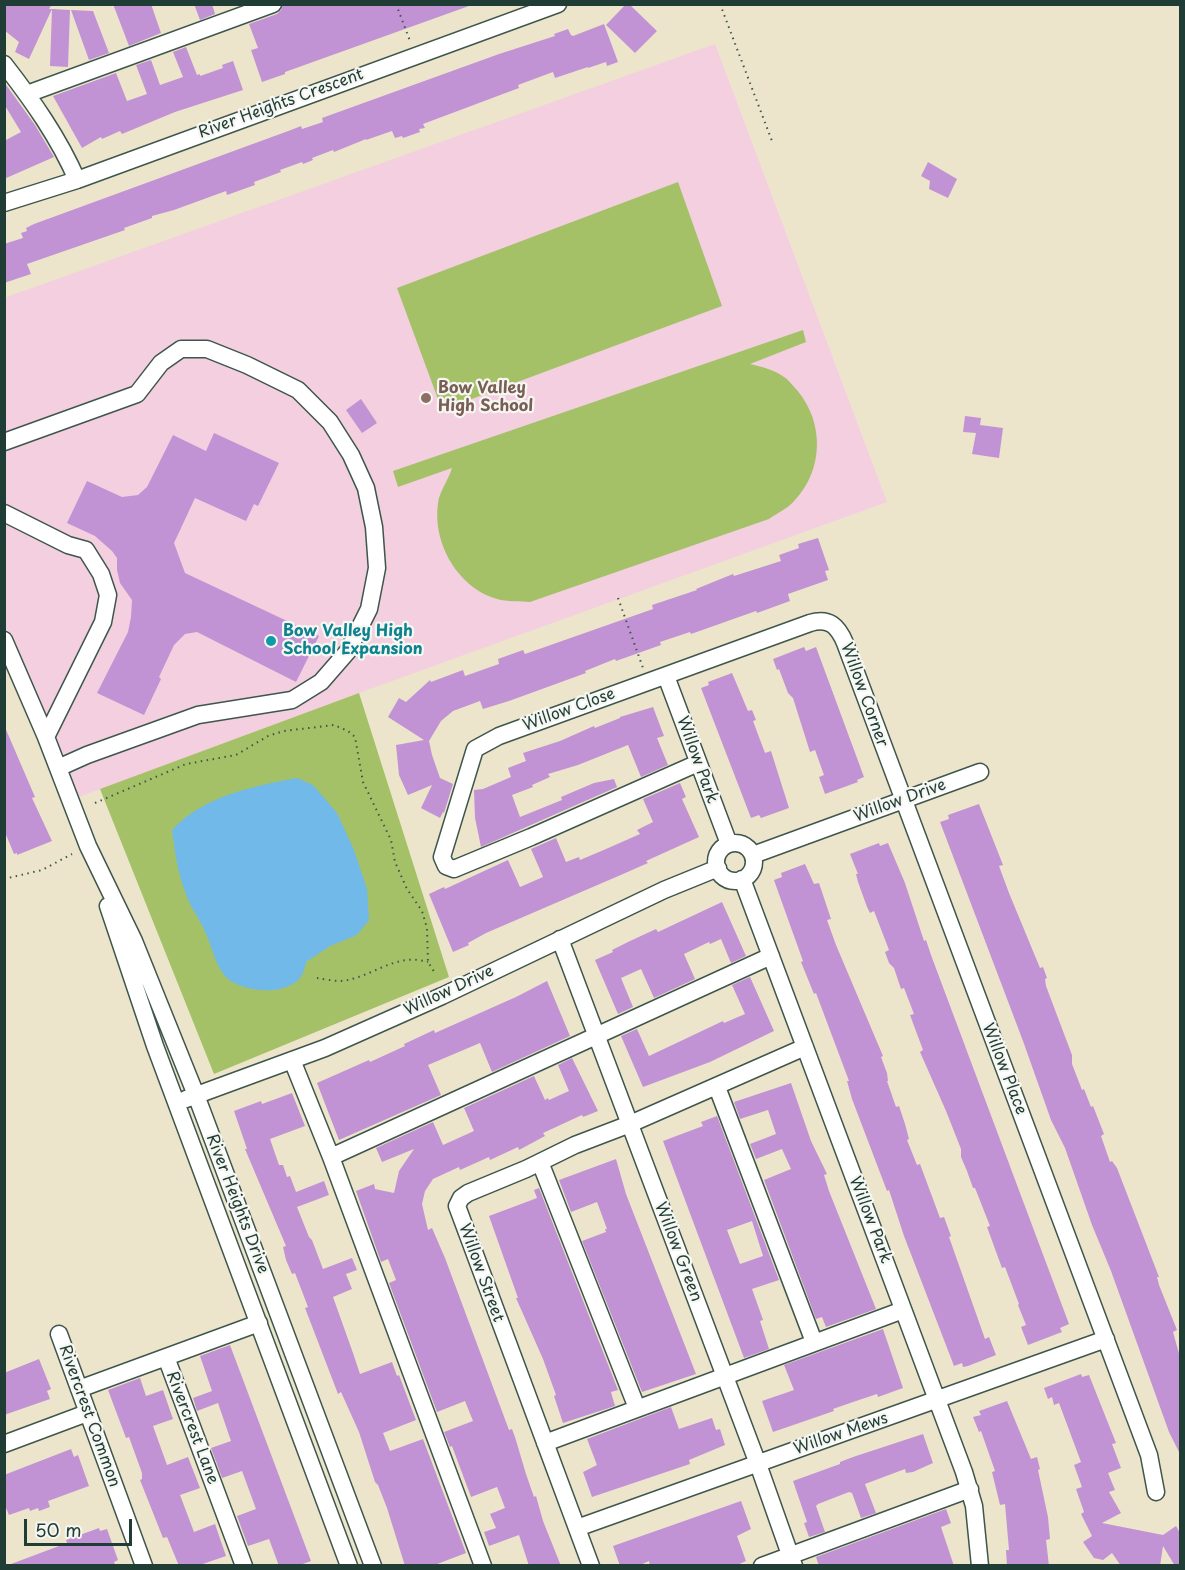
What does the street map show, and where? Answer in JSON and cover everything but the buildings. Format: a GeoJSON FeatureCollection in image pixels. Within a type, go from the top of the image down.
{"type":"FeatureCollection","features":[{"type":"Feature","properties":{"kind":"street"},"geometry":{"type":"LineString","coordinates":[[27,94],[273,4]]}},
{"type":"Feature","properties":{"kind":"street","name":"River Heights Crescent"},"geometry":{"type":"LineString","coordinates":[[4,203],[76,180],[558,4]]}},
{"type":"Feature","properties":{"kind":"street"},"geometry":{"type":"LineString","coordinates":[[4,64],[27,94],[66,155],[76,180]]}},
{"type":"Feature","properties":{"kind":"street"},"geometry":{"type":"LineString","coordinates":[[4,442],[137,394],[161,363],[181,349],[207,349],[247,365],[298,390],[330,422],[351,455],[366,488],[374,527],[377,568],[369,609],[348,651],[321,682],[292,700],[198,715],[87,754],[58,768]]}},
{"type":"Feature","properties":{"kind":"street"},"geometry":{"type":"LineString","coordinates":[[4,513],[68,544],[86,550],[101,574],[108,595],[104,622],[46,737]]}},
{"type":"Feature","properties":{"kind":"street","name":"Willow Corner"},"geometry":{"type":"LineString","coordinates":[[666,676],[810,623],[830,622],[837,628],[845,643],[903,800]]}},
{"type":"Feature","properties":{"kind":"street","name":"River Heights Drive"},"geometry":{"type":"LineString","coordinates":[[4,640],[46,737],[89,848],[126,963],[349,1566]]}},
{"type":"Feature","properties":{"kind":"street","name":"Willow Close"},"geometry":{"type":"LineString","coordinates":[[666,676],[499,736],[475,749],[442,857],[446,866],[454,869],[698,763]]}},
{"type":"Feature","properties":{"kind":"street","name":"Willow Park"},"geometry":{"type":"LineString","coordinates":[[666,676],[729,844]]}},
{"type":"Feature","properties":{"kind":"street","name":"Willow Drive"},"geometry":{"type":"LineString","coordinates":[[753,855],[980,772]]}},
{"type":"Feature","properties":{"kind":"street","name":"Willow Place"},"geometry":{"type":"LineString","coordinates":[[903,800],[1149,1455],[1155,1492]]}},
{"type":"Feature","properties":{"kind":"street"},"geometry":{"type":"LineString","coordinates":[[729,844],[746,846],[753,855],[752,869],[742,879],[726,878],[716,863],[719,852],[729,844]]}},
{"type":"Feature","properties":{"kind":"street","name":"River Heights Drive"},"geometry":{"type":"LineString","coordinates":[[89,848],[134,941],[196,1095],[373,1566]]}},
{"type":"Feature","properties":{"kind":"street","name":"Willow Drive"},"geometry":{"type":"LineString","coordinates":[[177,1103],[325,1048],[664,890],[718,868]]}},
{"type":"Feature","properties":{"kind":"street","name":"Willow Park"},"geometry":{"type":"LineString","coordinates":[[742,879],[970,1489],[980,1566]]}},
{"type":"Feature","properties":{"kind":"street","name":"Willow Green"},"geometry":{"type":"LineString","coordinates":[[560,939],[725,1375],[792,1560]]}},
{"type":"Feature","properties":{"kind":"street"},"geometry":{"type":"LineString","coordinates":[[331,1157],[771,956]]}},
{"type":"Feature","properties":{"kind":"street","name":"Willow Street"},"geometry":{"type":"LineString","coordinates":[[591,1566],[457,1206],[461,1197],[468,1193],[805,1047]]}},
{"type":"Feature","properties":{"kind":"street"},"geometry":{"type":"LineString","coordinates":[[292,1060],[331,1157],[483,1566]]}},
{"type":"Feature","properties":{"kind":"street"},"geometry":{"type":"LineString","coordinates":[[717,1087],[814,1342]]}},
{"type":"Feature","properties":{"kind":"street"},"geometry":{"type":"LineString","coordinates":[[540,1162],[638,1408]]}},
{"type":"Feature","properties":{"kind":"street"},"geometry":{"type":"LineString","coordinates":[[545,1443],[903,1310]]}},
{"type":"Feature","properties":{"kind":"street"},"geometry":{"type":"LineString","coordinates":[[79,1389],[258,1323]]}},
{"type":"Feature","properties":{"kind":"street","name":"Rivercrest Common"},"geometry":{"type":"LineString","coordinates":[[58,1334],[144,1566]]}},
{"type":"Feature","properties":{"kind":"street","name":"Willow Mews"},"geometry":{"type":"LineString","coordinates":[[577,1528],[1106,1339]]}},
{"type":"Feature","properties":{"kind":"street","name":"Rivercrest Lane"},"geometry":{"type":"LineString","coordinates":[[166,1357],[244,1566]]}},
{"type":"Feature","properties":{"kind":"street"},"geometry":{"type":"LineString","coordinates":[[4,1444],[87,1413]]}},
{"type":"Feature","properties":{"kind":"street"},"geometry":{"type":"LineString","coordinates":[[762,1566],[792,1560],[970,1489]]}},
{"type":"Feature","properties":{"kind":"path"},"geometry":{"type":"LineString","coordinates":[[396,4],[411,44]]}},
{"type":"Feature","properties":{"kind":"path"},"geometry":{"type":"LineString","coordinates":[[720,4],[772,141]]}},
{"type":"Feature","properties":{"kind":"path"},"geometry":{"type":"LineString","coordinates":[[618,598],[644,670]]}},
{"type":"Feature","properties":{"kind":"path"},"geometry":{"type":"LineString","coordinates":[[95,802],[186,764],[236,754],[268,736],[284,731],[334,725],[348,731],[355,737],[363,782],[387,830],[395,862],[406,889],[422,911],[427,928],[428,962],[435,973]]}},
{"type":"Feature","properties":{"kind":"path"},"geometry":{"type":"LineString","coordinates":[[4,879],[42,870],[72,854]]}},
{"type":"Feature","properties":{"kind":"path"},"geometry":{"type":"LineString","coordinates":[[317,978],[341,981],[397,962],[416,958],[428,962]]}},
{"type":"Feature","properties":{"kind":"shaded area","name":"Bow Valley High School"},"geometry":{"type":"Polygon","coordinates":[[[715,44],[887,502],[71,800],[5,640],[4,298],[715,44]]]}},
{"type":"Feature","properties":{"kind":"green space"},"geometry":{"type":"Polygon","coordinates":[[[678,182],[722,306],[442,410],[397,288],[678,182]]]}},
{"type":"Feature","properties":{"kind":"green space"},"geometry":{"type":"Polygon","coordinates":[[[803,330],[806,342],[750,364],[772,370],[789,381],[806,403],[816,431],[815,460],[805,488],[790,506],[769,519],[530,602],[509,601],[482,593],[469,584],[458,573],[443,545],[437,514],[439,498],[452,468],[398,487],[393,471],[803,330]]]}},
{"type":"Feature","properties":{"kind":"green space"},"geometry":{"type":"Polygon","coordinates":[[[359,693],[449,977],[214,1074],[100,789],[359,693]]]}},
{"type":"Feature","properties":{"kind":"water"},"geometry":{"type":"Polygon","coordinates":[[[297,778],[313,785],[337,813],[354,850],[367,889],[369,920],[357,935],[330,946],[306,962],[301,977],[295,983],[274,990],[251,989],[230,980],[219,966],[184,889],[177,864],[172,830],[199,809],[230,794],[297,778]]]}},
{"type":"Feature","properties":{"kind":"place","name":"Bow Valley High School"},"geometry":{"type":"Point","coordinates":[426,398]}},
{"type":"Feature","properties":{"kind":"place","name":"Bow Valley High School Expansion"},"geometry":{"type":"Point","coordinates":[271,641]}}]}
